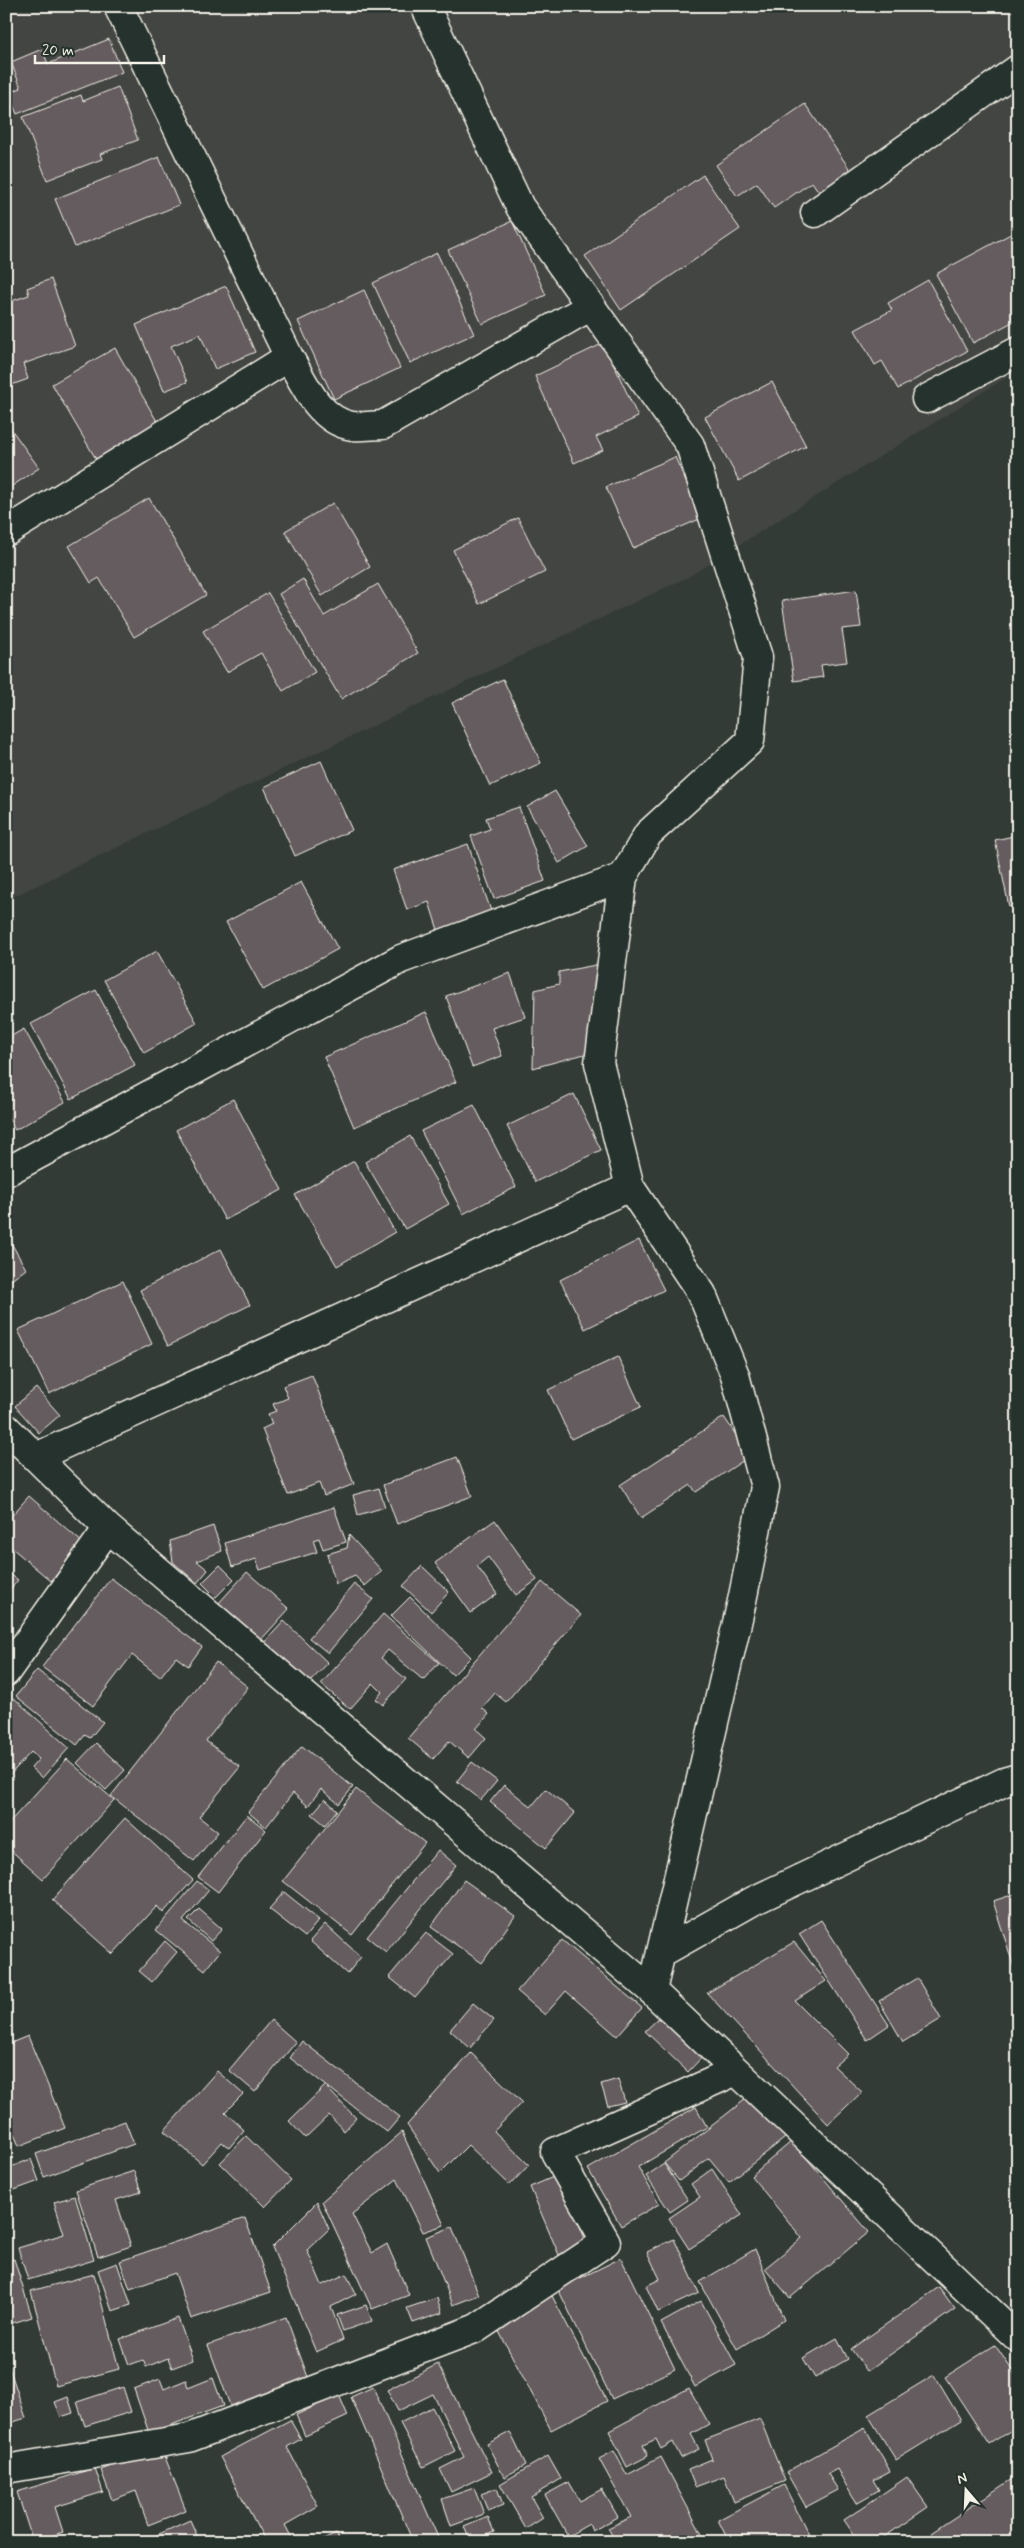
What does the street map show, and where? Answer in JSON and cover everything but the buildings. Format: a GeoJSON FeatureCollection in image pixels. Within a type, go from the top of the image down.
{"type":"FeatureCollection","features":[{"type":"Feature","properties":{"kind":"street"},"geometry":{"type":"LineString","coordinates":[[118,6],[289,356],[309,392],[324,413],[351,426],[384,425],[591,306]]}},
{"type":"Feature","properties":{"kind":"street"},"geometry":{"type":"LineString","coordinates":[[425,6],[520,207],[690,445],[758,657],[750,741],[648,834],[623,877],[599,1063],[630,1187],[702,1294],[735,1375],[765,1487],[742,1601],[652,1991]]}},
{"type":"Feature","properties":{"kind":"street"},"geometry":{"type":"LineString","coordinates":[[814,214],[1018,69]]}},
{"type":"Feature","properties":{"kind":"street"},"geometry":{"type":"LineString","coordinates":[[926,399],[1018,351]]}},
{"type":"Feature","properties":{"kind":"street"},"geometry":{"type":"LineString","coordinates":[[6,532],[289,356]]}},
{"type":"Feature","properties":{"kind":"street"},"geometry":{"type":"LineString","coordinates":[[6,1172],[401,959],[623,877]]}},
{"type":"Feature","properties":{"kind":"street"},"geometry":{"type":"LineString","coordinates":[[36,1457],[630,1187]]}},
{"type":"Feature","properties":{"kind":"street"},"geometry":{"type":"LineString","coordinates":[[6,1428],[108,1528],[652,1991],[1018,2338]]}},
{"type":"Feature","properties":{"kind":"street"},"geometry":{"type":"LineString","coordinates":[[6,1672],[108,1528]]}},
{"type":"Feature","properties":{"kind":"street"},"geometry":{"type":"LineString","coordinates":[[661,1953],[753,1901],[1004,1782],[1018,1778]]}},
{"type":"Feature","properties":{"kind":"street"},"geometry":{"type":"LineString","coordinates":[[6,2469],[189,2438],[477,2328],[606,2242],[555,2152],[736,2071]]}},
{"type":"Feature","properties":{"kind":"shaded area"},"geometry":{"type":"Polygon","coordinates":[[[6,6],[1018,6],[1018,370],[688,577],[6,900],[6,6]]]}}]}
